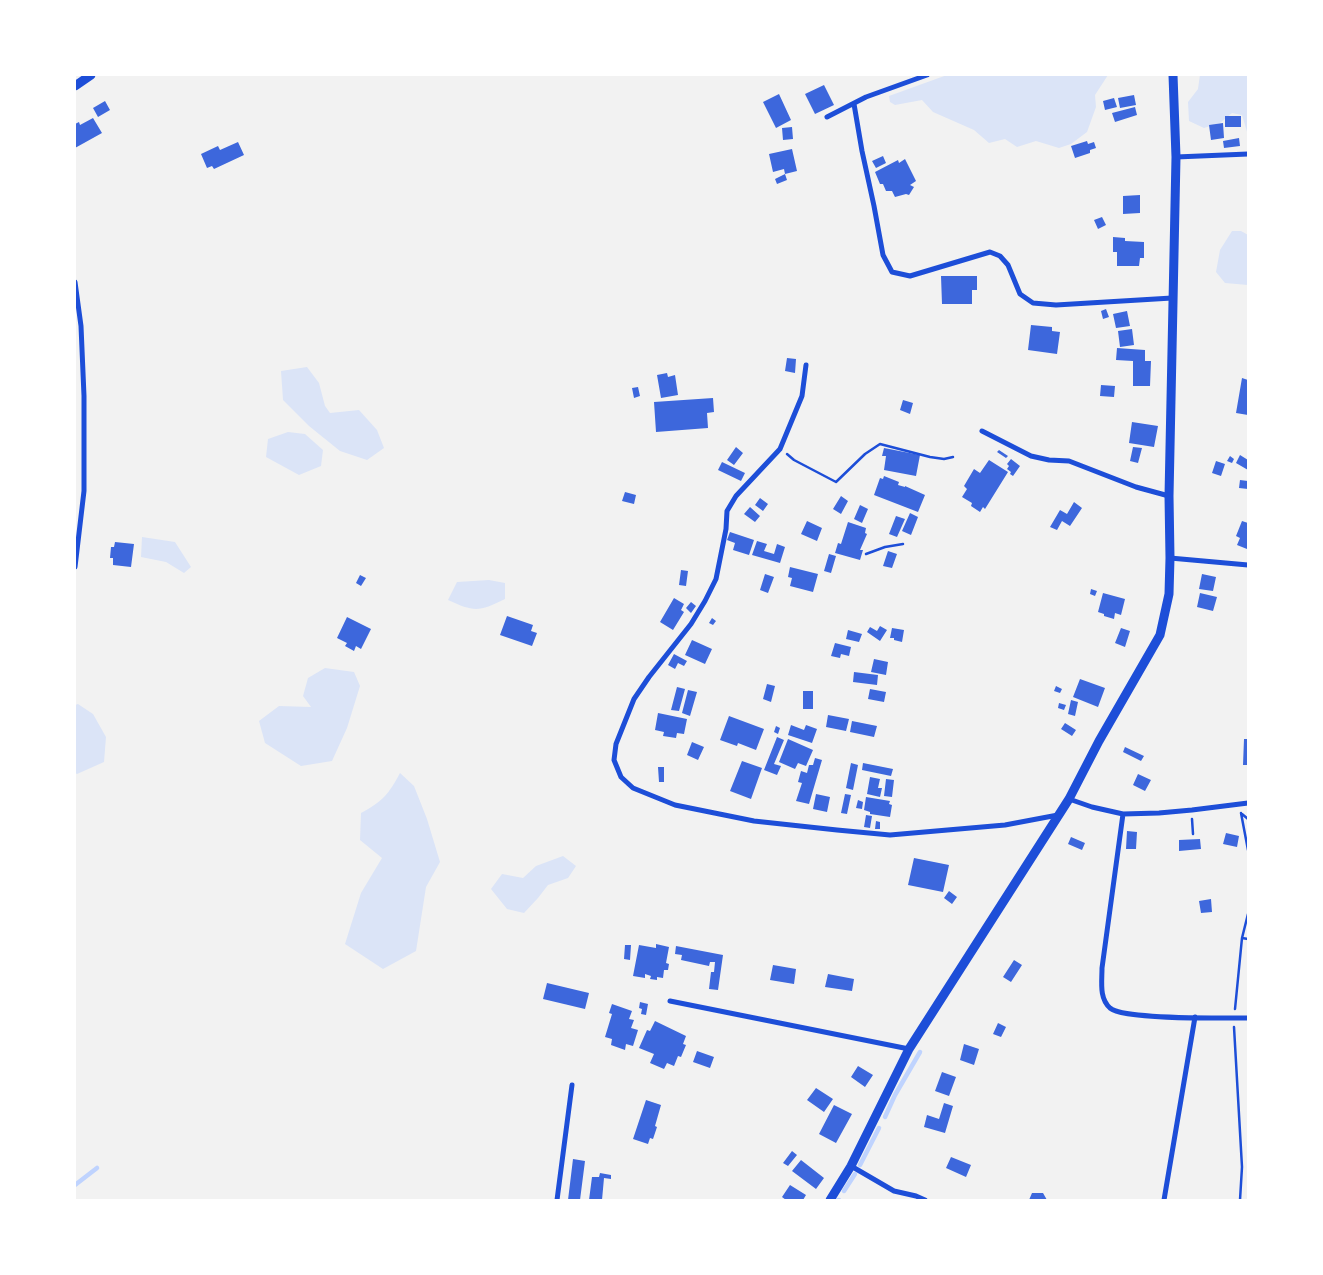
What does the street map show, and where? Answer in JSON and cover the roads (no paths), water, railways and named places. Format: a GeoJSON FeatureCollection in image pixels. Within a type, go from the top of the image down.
{"type":"FeatureCollection","features":[{"type":"Feature","properties":{"kind":"street"},"geometry":{"type":"LineString","coordinates":[[75,86],[91,75]]}},
{"type":"Feature","properties":{"kind":"street"},"geometry":{"type":"LineString","coordinates":[[827,117],[866,97],[927,75]]}},
{"type":"Feature","properties":{"kind":"street"},"geometry":{"type":"LineString","coordinates":[[830,1200],[851,1166],[909,1049],[1069,799],[1099,741],[1160,636],[1169,594],[1170,558],[1169,496],[1176,157],[1173,75]]}},
{"type":"Feature","properties":{"kind":"street"},"geometry":{"type":"LineString","coordinates":[[854,104],[883,256],[892,272],[910,276],[990,252],[1000,256],[1008,265],[1020,294],[1033,303],[1056,305],[1172,298]]}},
{"type":"Feature","properties":{"kind":"street"},"geometry":{"type":"LineString","coordinates":[[1176,157],[1248,154]]}},
{"type":"Feature","properties":{"kind":"street"},"geometry":{"type":"LineString","coordinates":[[75,282],[81,336],[84,491],[75,567]]}},
{"type":"Feature","properties":{"kind":"street"},"geometry":{"type":"LineString","coordinates":[[806,365],[802,396],[780,449],[736,496],[728,511],[716,579],[706,601],[691,624],[634,699],[616,744],[614,760],[621,776],[633,788],[675,805],[754,821],[890,835],[1006,825],[1058,814]]}},
{"type":"Feature","properties":{"kind":"street"},"geometry":{"type":"LineString","coordinates":[[982,432],[1031,456],[1049,460],[1069,461],[1136,487],[1169,496]]}},
{"type":"Feature","properties":{"kind":"street"},"geometry":{"type":"LineString","coordinates":[[1170,558],[1248,565]]}},
{"type":"Feature","properties":{"kind":"street"},"geometry":{"type":"LineString","coordinates":[[1069,799],[1092,808],[1123,814],[1192,810],[1239,805],[1248,802]]}},
{"type":"Feature","properties":{"kind":"street"},"geometry":{"type":"LineString","coordinates":[[1123,814],[1102,968],[1101,990],[1104,1000],[1109,1008],[1116,1012],[1139,1016],[1248,1018]]}},
{"type":"Feature","properties":{"kind":"street"},"geometry":{"type":"LineString","coordinates":[[670,1001],[909,1049]]}},
{"type":"Feature","properties":{"kind":"street"},"geometry":{"type":"LineString","coordinates":[[1164,1200],[1195,1017]]}},
{"type":"Feature","properties":{"kind":"street"},"geometry":{"type":"LineString","coordinates":[[557,1200],[572,1085]]}},
{"type":"Feature","properties":{"kind":"street"},"geometry":{"type":"LineString","coordinates":[[851,1166],[894,1191],[916,1196],[924,1200]]}},
{"type":"Feature","properties":{"kind":"waterway"},"geometry":{"type":"LineString","coordinates":[[885,1117],[895,1095],[920,1052]]}},
{"type":"Feature","properties":{"kind":"waterway"},"geometry":{"type":"LineString","coordinates":[[860,1165],[879,1128]]}},
{"type":"Feature","properties":{"kind":"waterway"},"geometry":{"type":"LineString","coordinates":[[75,1185],[97,1168]]}},
{"type":"Feature","properties":{"kind":"waterway"},"geometry":{"type":"LineString","coordinates":[[844,1191],[855,1174]]}}]}
